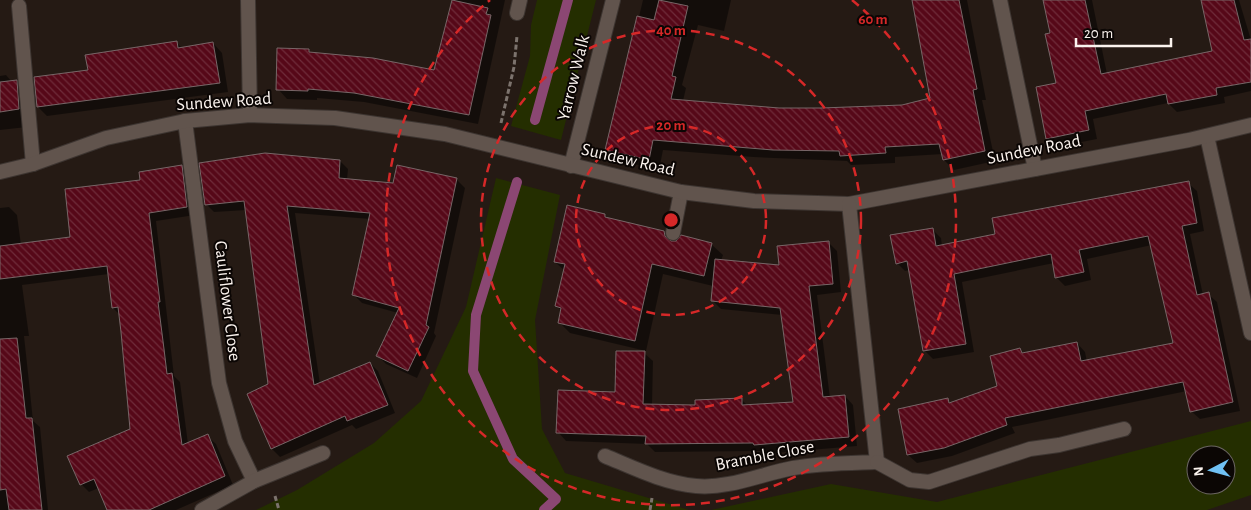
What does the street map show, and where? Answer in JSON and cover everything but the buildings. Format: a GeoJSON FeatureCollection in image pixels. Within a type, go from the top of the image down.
{"type":"FeatureCollection","features":[{"type":"Feature","properties":{"kind":"street"},"geometry":{"type":"LineString","coordinates":[[248,0],[250,115]]}},
{"type":"Feature","properties":{"kind":"street","name":"Yarrow Walk"},"geometry":{"type":"LineString","coordinates":[[571,166],[613,0]]}},
{"type":"Feature","properties":{"kind":"street"},"geometry":{"type":"LineString","coordinates":[[1000,0],[1035,169]]}},
{"type":"Feature","properties":{"kind":"street"},"geometry":{"type":"LineString","coordinates":[[19,6],[33,164]]}},
{"type":"Feature","properties":{"kind":"street","name":"Sundew Road"},"geometry":{"type":"LineString","coordinates":[[0,172],[33,164],[106,138],[185,121],[250,115],[334,118],[445,134],[495,148],[681,192],[754,201],[850,204],[1207,136],[1251,125]]}},
{"type":"Feature","properties":{"kind":"street","name":"Cauliflower Close"},"geometry":{"type":"LineString","coordinates":[[185,121],[219,384],[235,440],[254,481]]}},
{"type":"Feature","properties":{"kind":"street"},"geometry":{"type":"LineString","coordinates":[[1207,136],[1251,334]]}},
{"type":"Feature","properties":{"kind":"street"},"geometry":{"type":"LineString","coordinates":[[673,233],[681,192]]}},
{"type":"Feature","properties":{"kind":"street"},"geometry":{"type":"LineString","coordinates":[[850,204],[876,462]]}},
{"type":"Feature","properties":{"kind":"street","name":"Bramble Close"},"geometry":{"type":"LineString","coordinates":[[605,456],[657,477],[681,484],[698,486],[728,485],[815,464],[876,462],[910,480],[929,482],[1030,449],[1059,445],[1124,429]]}},
{"type":"Feature","properties":{"kind":"street"},"geometry":{"type":"LineString","coordinates":[[202,510],[254,481],[323,453]]}},
{"type":"Feature","properties":{"kind":"path"},"geometry":{"type":"LineString","coordinates":[[495,148],[514,67],[518,7]]}},
{"type":"Feature","properties":{"kind":"green space"},"geometry":{"type":"Polygon","coordinates":[[[537,0],[596,0],[561,140],[511,126],[530,56],[531,25],[537,0]]]}},
{"type":"Feature","properties":{"kind":"green space"},"geometry":{"type":"Polygon","coordinates":[[[496,178],[560,195],[535,320],[542,429],[565,473],[689,510],[256,510],[297,490],[374,443],[421,401],[466,307],[496,178]]]}},
{"type":"Feature","properties":{"kind":"green space"},"geometry":{"type":"Polygon","coordinates":[[[1251,421],[1251,495],[1207,510],[711,510],[831,484],[937,502],[1251,421]]]}},
{"type":"Feature","properties":{"kind":"waterway"},"geometry":{"type":"LineString","coordinates":[[535,120],[568,0]]}},
{"type":"Feature","properties":{"kind":"waterway"},"geometry":{"type":"LineString","coordinates":[[517,182],[476,315],[473,371],[513,459],[556,499],[544,510]]}}]}
